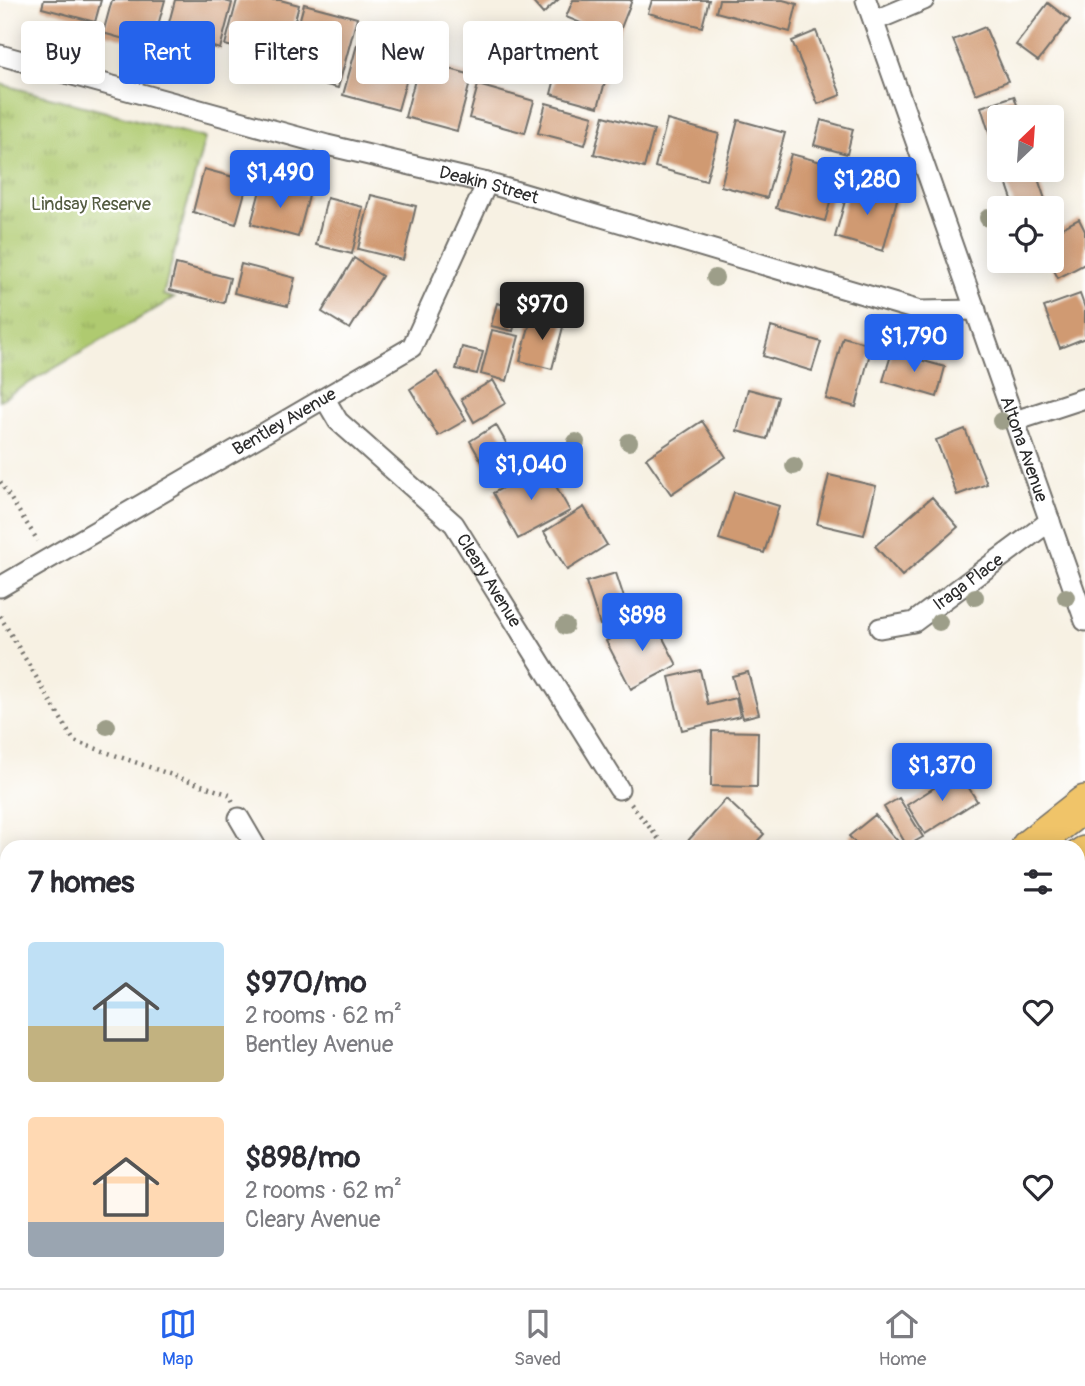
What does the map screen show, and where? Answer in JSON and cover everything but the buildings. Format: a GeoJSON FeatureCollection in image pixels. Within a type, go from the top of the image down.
{"type":"FeatureCollection","features":[{"type":"Feature","properties":{"kind":"highway"},"geometry":{"type":"LineString","coordinates":[[1038,840],[1085,803]]}},
{"type":"Feature","properties":{"kind":"street","name":"Altona Avenue"},"geometry":{"type":"LineString","coordinates":[[866,0],[1085,621]]}},
{"type":"Feature","properties":{"kind":"street"},"geometry":{"type":"LineString","coordinates":[[874,21],[924,0]]}},
{"type":"Feature","properties":{"kind":"street","name":"Deakin Street"},"geometry":{"type":"LineString","coordinates":[[0,55],[327,145],[487,183],[920,311],[976,310]]}},
{"type":"Feature","properties":{"kind":"street","name":"Bentley Avenue"},"geometry":{"type":"LineString","coordinates":[[0,587],[412,348],[487,183]]}},
{"type":"Feature","properties":{"kind":"street"},"geometry":{"type":"LineString","coordinates":[[1015,421],[1085,398]]}},
{"type":"Feature","properties":{"kind":"street","name":"Cleary Avenue"},"geometry":{"type":"LineString","coordinates":[[325,399],[338,421],[454,524],[619,789]]}},
{"type":"Feature","properties":{"kind":"street","name":"Iraga Place"},"geometry":{"type":"LineString","coordinates":[[880,628],[914,622],[1050,521]]}},
{"type":"Feature","properties":{"kind":"street"},"geometry":{"type":"LineString","coordinates":[[239,818],[252,840]]}},
{"type":"Feature","properties":{"kind":"path"},"geometry":{"type":"LineString","coordinates":[[0,482],[50,559]]}},
{"type":"Feature","properties":{"kind":"path"},"geometry":{"type":"LineString","coordinates":[[0,616],[74,741],[230,795],[239,818]]}},
{"type":"Feature","properties":{"kind":"path"},"geometry":{"type":"LineString","coordinates":[[619,789],[659,840]]}},
{"type":"Feature","properties":{"kind":"green space","name":"Lindsay Reserve"},"geometry":{"type":"Polygon","coordinates":[[[0,84],[205,138],[163,295],[174,298],[0,400],[0,84]]]}}]}
